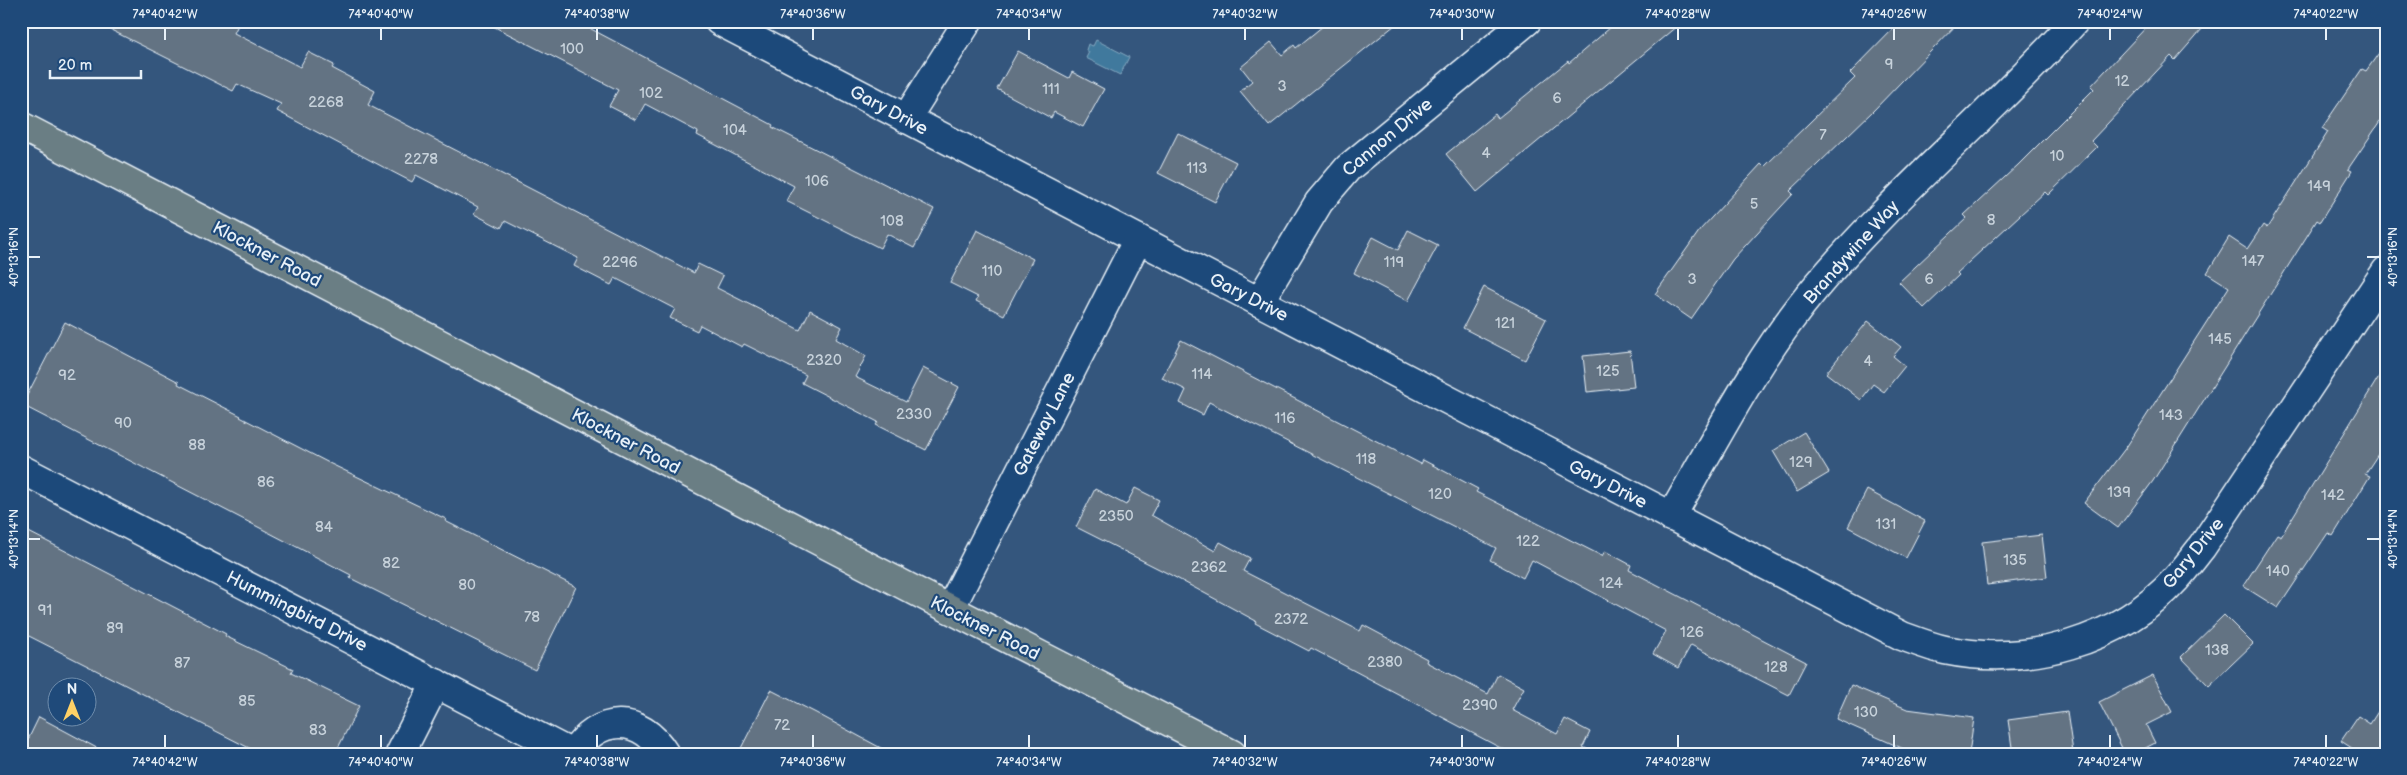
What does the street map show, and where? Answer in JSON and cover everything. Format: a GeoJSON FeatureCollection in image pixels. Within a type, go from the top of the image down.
{"type":"FeatureCollection","features":[{"type":"Feature","properties":{"kind":"main road","name":"Klockner Road"},"geometry":{"type":"LineString","coordinates":[[21,126],[950,610],[1232,754]]}},
{"type":"Feature","properties":{"kind":"street","name":"Gary Drive"},"geometry":{"type":"LineString","coordinates":[[719,21],[1902,636],[1944,650],[1982,655],[2025,654],[2067,646],[2107,630],[2143,608],[2175,580],[2202,546],[2386,270]]}},
{"type":"Feature","properties":{"kind":"street"},"geometry":{"type":"LineString","coordinates":[[906,119],[968,21]]}},
{"type":"Feature","properties":{"kind":"street","name":"Cannon Drive"},"geometry":{"type":"LineString","coordinates":[[1259,302],[1319,202],[1348,168],[1527,21]]}},
{"type":"Feature","properties":{"kind":"street","name":"Brandywine Way"},"geometry":{"type":"LineString","coordinates":[[1671,517],[1761,362],[1815,288],[1866,230],[1967,133],[2075,21]]}},
{"type":"Feature","properties":{"kind":"street","name":"Gateway Lane"},"geometry":{"type":"LineString","coordinates":[[950,610],[1138,239]]}},
{"type":"Feature","properties":{"kind":"street","name":"Hummingbird Drive"},"geometry":{"type":"LineString","coordinates":[[21,469],[572,754],[581,740],[594,730],[610,724],[626,724],[642,729],[656,740],[665,754]]}},
{"type":"Feature","properties":{"kind":"street"},"geometry":{"type":"LineString","coordinates":[[400,754],[436,683]]}},
{"type":"Feature","properties":{"kind":"water"},"geometry":{"type":"Polygon","coordinates":[[[1096,40],[1129,57],[1120,75],[1086,58],[1089,52],[1086,50],[1088,44],[1093,46],[1096,40]]]}},
{"type":"Feature","properties":{"kind":"building"},"geometry":{"type":"Polygon","coordinates":[[[93,21],[240,21],[234,33],[300,67],[308,52],[334,65],[332,68],[375,91],[368,105],[694,273],[698,264],[723,276],[717,288],[800,330],[810,310],[842,327],[836,339],[866,356],[855,377],[906,402],[923,368],[959,387],[926,450],[876,425],[878,422],[802,383],[806,375],[744,344],[742,347],[700,325],[697,331],[670,318],[675,309],[615,278],[611,285],[574,266],[578,258],[505,221],[501,228],[474,214],[478,207],[416,175],[412,182],[385,168],[277,111],[281,104],[237,84],[233,91],[93,21]]]}},
{"type":"Feature","properties":{"kind":"building"},"geometry":{"type":"Polygon","coordinates":[[[483,21],[576,21],[773,125],[772,127],[934,209],[914,248],[887,234],[880,248],[786,201],[794,186],[697,135],[698,132],[645,104],[636,120],[609,106],[618,90],[483,21]]]}},
{"type":"Feature","properties":{"kind":"building"},"geometry":{"type":"Polygon","coordinates":[[[1329,21],[1400,21],[1269,126],[1240,91],[1252,81],[1241,67],[1271,42],[1282,55],[1294,45],[1296,48],[1329,21]]]}},
{"type":"Feature","properties":{"kind":"building"},"geometry":{"type":"Polygon","coordinates":[[[1618,21],[1683,21],[1477,192],[1446,154],[1495,114],[1498,118],[1568,61],[1569,63],[1618,21]]]}},
{"type":"Feature","properties":{"kind":"building"},"geometry":{"type":"Polygon","coordinates":[[[1901,21],[1960,21],[1873,111],[1790,191],[1793,194],[1733,259],[1691,319],[1655,294],[1700,230],[1761,164],[1764,167],[1855,78],[1850,73],[1901,21]]]}},
{"type":"Feature","properties":{"kind":"building"},"geometry":{"type":"Polygon","coordinates":[[[2152,21],[2209,21],[2175,60],[2171,56],[2091,141],[2097,147],[2048,195],[2045,192],[1957,273],[1959,275],[1924,308],[1899,282],[1967,218],[1964,215],[2018,165],[2094,89],[2091,86],[2152,21]]]}},
{"type":"Feature","properties":{"kind":"building"},"geometry":{"type":"Polygon","coordinates":[[[2386,43],[2386,113],[2348,169],[2352,171],[2320,222],[2317,220],[2153,481],[2118,528],[2084,503],[2127,446],[2229,287],[2207,273],[2229,237],[2247,249],[2263,225],[2267,228],[2328,132],[2322,128],[2362,69],[2366,71],[2386,43]]]}},
{"type":"Feature","properties":{"kind":"building"},"geometry":{"type":"Polygon","coordinates":[[[1018,51],[1069,78],[1072,72],[1104,89],[1083,127],[1054,112],[1051,118],[997,89],[1018,51]]]}},
{"type":"Feature","properties":{"kind":"building"},"geometry":{"type":"Polygon","coordinates":[[[1178,133],[1236,162],[1215,202],[1158,173],[1178,133]]]}},
{"type":"Feature","properties":{"kind":"building"},"geometry":{"type":"Polygon","coordinates":[[[977,230],[1033,259],[1004,315],[976,301],[978,297],[950,283],[977,230]]]}},
{"type":"Feature","properties":{"kind":"building"},"geometry":{"type":"Polygon","coordinates":[[[1408,230],[1438,245],[1408,301],[1354,273],[1373,237],[1398,250],[1408,230]]]}},
{"type":"Feature","properties":{"kind":"building"},"geometry":{"type":"Polygon","coordinates":[[[1484,287],[1546,319],[1525,360],[1463,328],[1484,287]]]}},
{"type":"Feature","properties":{"kind":"building"},"geometry":{"type":"Polygon","coordinates":[[[1868,321],[1901,347],[1893,356],[1905,366],[1884,392],[1873,384],[1861,400],[1826,373],[1868,321]]]}},
{"type":"Feature","properties":{"kind":"building"},"geometry":{"type":"Polygon","coordinates":[[[65,322],[179,382],[178,384],[240,417],[331,464],[446,519],[445,521],[576,587],[535,670],[350,578],[351,575],[22,405],[65,322]]]}},
{"type":"Feature","properties":{"kind":"building"},"geometry":{"type":"Polygon","coordinates":[[[1181,340],[1421,464],[1423,460],[1478,489],[1476,492],[1602,556],[1605,551],[1631,565],[1629,570],[1806,662],[1789,695],[1691,645],[1678,668],[1653,654],[1666,631],[1532,560],[1523,578],[1490,560],[1496,548],[1209,402],[1203,415],[1180,403],[1186,390],[1162,378],[1181,340]]]}},
{"type":"Feature","properties":{"kind":"building"},"geometry":{"type":"Polygon","coordinates":[[[1630,351],[1634,387],[1587,392],[1583,356],[1630,351]]]}},
{"type":"Feature","properties":{"kind":"building"},"geometry":{"type":"Polygon","coordinates":[[[2386,365],[2386,442],[2365,474],[2370,476],[2333,536],[2328,533],[2278,608],[2243,586],[2277,534],[2281,536],[2386,365]]]}},
{"type":"Feature","properties":{"kind":"building"},"geometry":{"type":"Polygon","coordinates":[[[1804,432],[1829,473],[1797,492],[1773,451],[1804,432]]]}},
{"type":"Feature","properties":{"kind":"building"},"geometry":{"type":"Polygon","coordinates":[[[1135,488],[1159,500],[1151,515],[1215,551],[1220,542],[1250,558],[1243,571],[1360,631],[1363,625],[1427,659],[1426,662],[1488,694],[1498,674],[1524,688],[1512,710],[1557,734],[1565,719],[1590,732],[1583,747],[1596,754],[1512,754],[1311,648],[1309,651],[1255,623],[1256,621],[1169,574],[1076,527],[1095,489],[1126,505],[1135,488]]]}},
{"type":"Feature","properties":{"kind":"building"},"geometry":{"type":"Polygon","coordinates":[[[1867,490],[1925,521],[1906,558],[1848,527],[1867,490]]]}},
{"type":"Feature","properties":{"kind":"building"},"geometry":{"type":"Polygon","coordinates":[[[21,528],[226,634],[225,636],[293,669],[291,673],[359,706],[335,754],[261,754],[21,632],[21,528]]]}},
{"type":"Feature","properties":{"kind":"building"},"geometry":{"type":"Polygon","coordinates":[[[2042,535],[2047,577],[1987,585],[1982,542],[2042,535]]]}},
{"type":"Feature","properties":{"kind":"building"},"geometry":{"type":"Polygon","coordinates":[[[2224,615],[2253,644],[2209,686],[2181,657],[2224,615]]]}},
{"type":"Feature","properties":{"kind":"building"},"geometry":{"type":"Polygon","coordinates":[[[2153,675],[2172,712],[2146,725],[2155,743],[2134,754],[2125,754],[2099,702],[2153,675]]]}},
{"type":"Feature","properties":{"kind":"building"},"geometry":{"type":"Polygon","coordinates":[[[1851,685],[1907,709],[1974,718],[1969,754],[1913,753],[1836,719],[1851,685]]]}},
{"type":"Feature","properties":{"kind":"building"},"geometry":{"type":"Polygon","coordinates":[[[771,690],[816,713],[892,754],[738,754],[771,690]]]}},
{"type":"Feature","properties":{"kind":"building"},"geometry":{"type":"Polygon","coordinates":[[[2386,699],[2386,754],[2361,754],[2341,741],[2358,716],[2370,724],[2386,699]]]}},
{"type":"Feature","properties":{"kind":"building"},"geometry":{"type":"Polygon","coordinates":[[[2067,712],[2073,752],[2013,754],[2008,720],[2067,712]]]}},
{"type":"Feature","properties":{"kind":"building"},"geometry":{"type":"Polygon","coordinates":[[[39,717],[48,722],[48,728],[60,728],[108,754],[21,754],[39,717]]]}}]}
